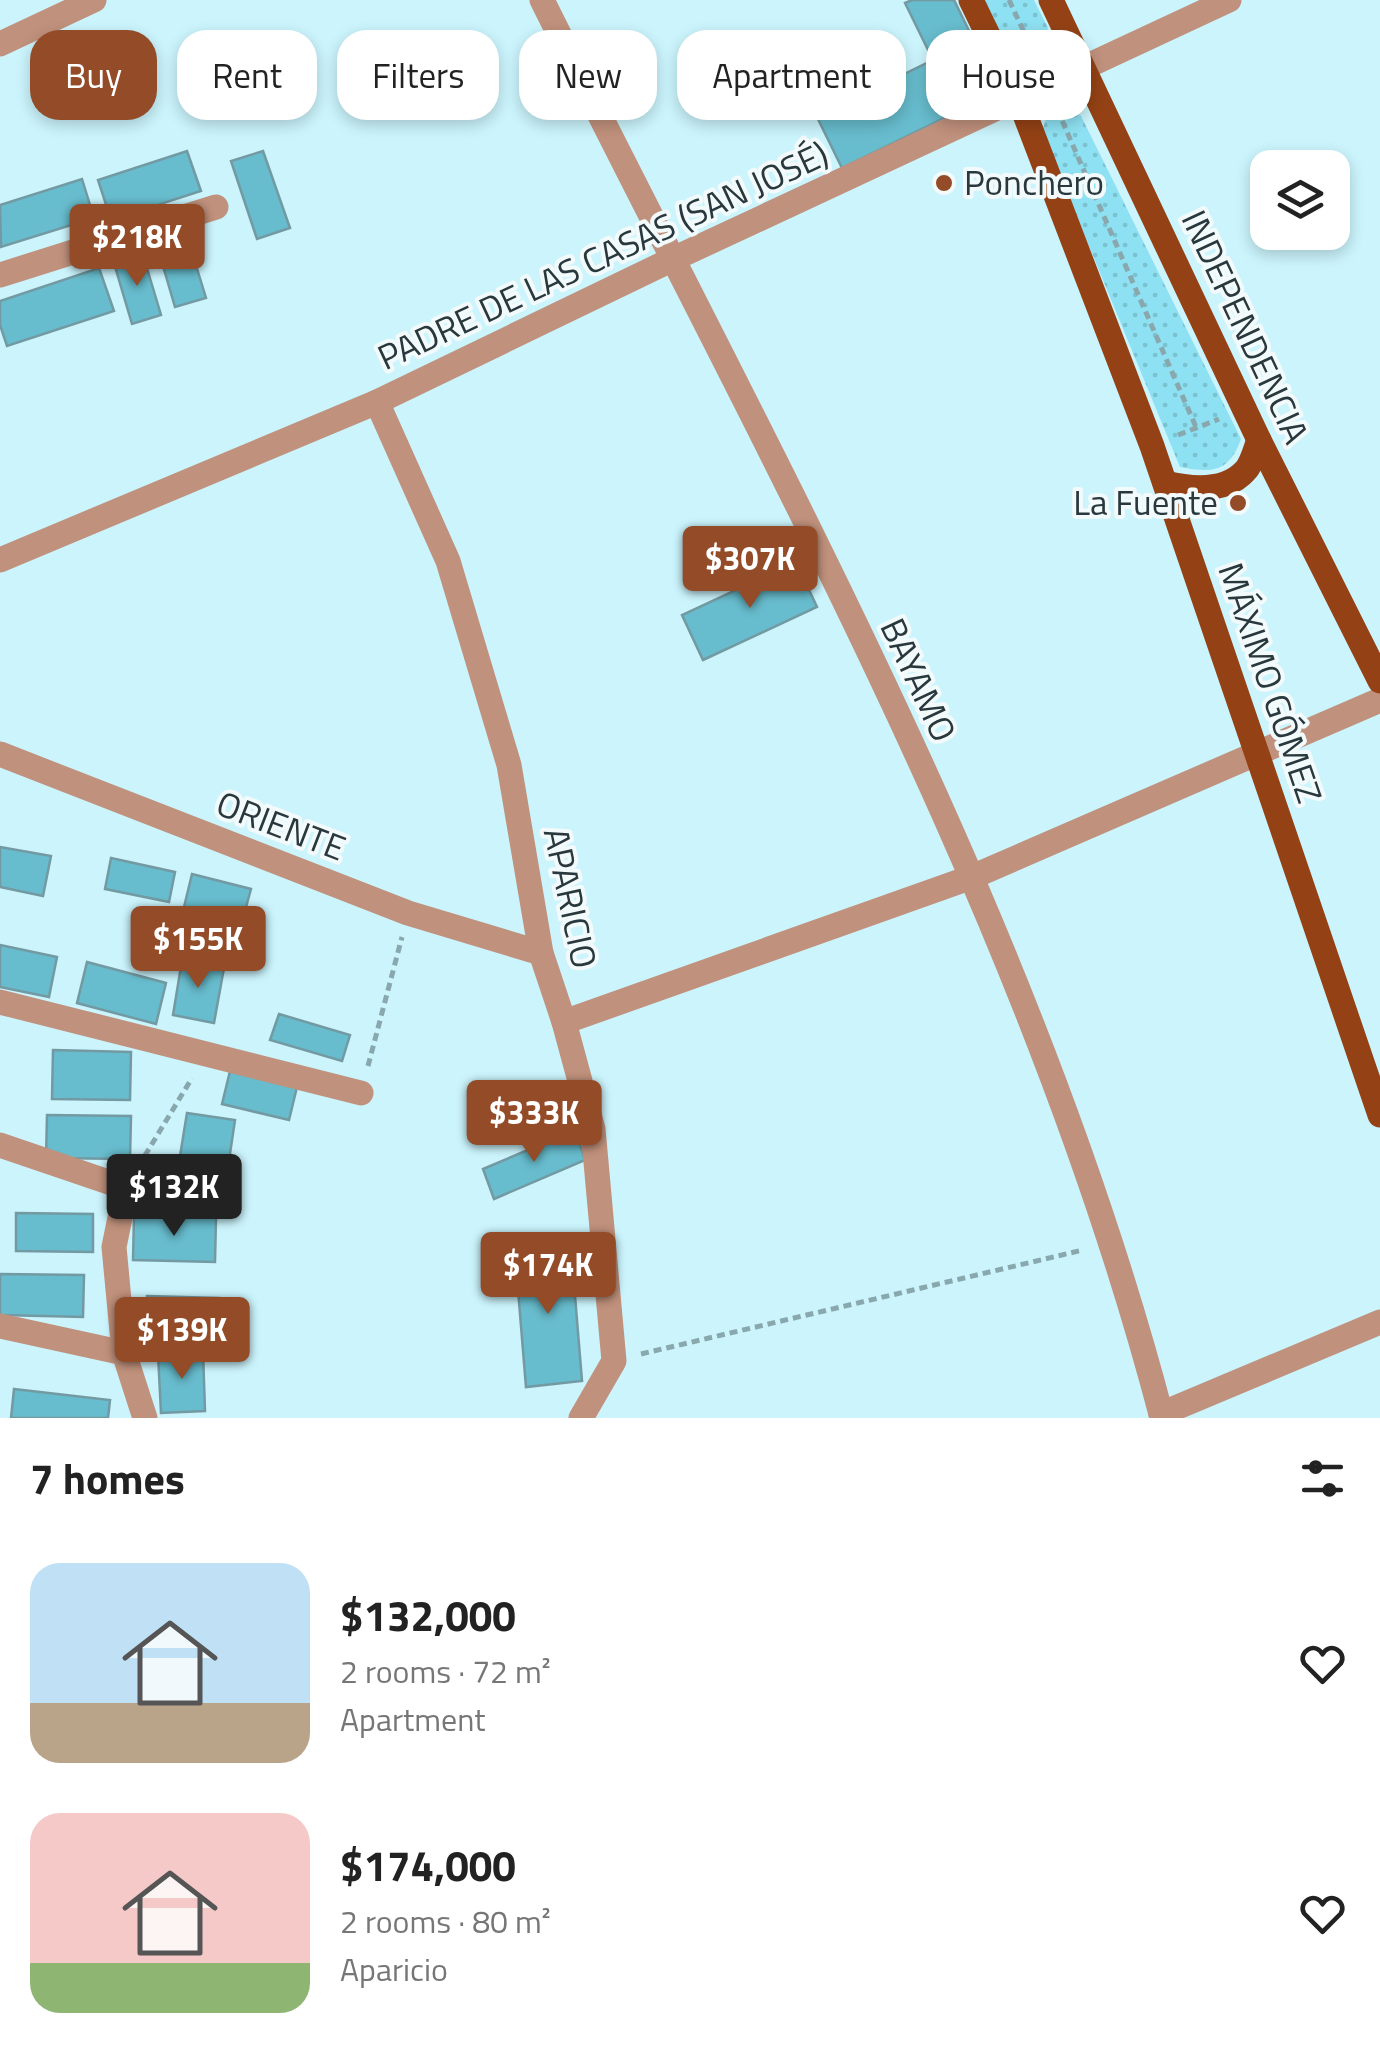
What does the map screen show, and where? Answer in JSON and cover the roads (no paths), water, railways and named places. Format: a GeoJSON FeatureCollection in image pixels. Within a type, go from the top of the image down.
{"type":"FeatureCollection","features":[{"type":"Feature","properties":{"kind":"main road","name":"MÁXIMO GÓMEZ"},"geometry":{"type":"LineString","coordinates":[[971,0],[986,30]]}},
{"type":"Feature","properties":{"kind":"main road","name":"INDEPENDENCIA"},"geometry":{"type":"LineString","coordinates":[[1051,0],[1066,30]]}},
{"type":"Feature","properties":{"kind":"main road","name":"INDEPENDENCIA"},"geometry":{"type":"LineString","coordinates":[[1091,83],[1258,440],[1380,681]]}},
{"type":"Feature","properties":{"kind":"main road","name":"MÁXIMO GÓMEZ"},"geometry":{"type":"LineString","coordinates":[[1027,120],[1152,446],[1380,1115]]}},
{"type":"Feature","properties":{"kind":"main road"},"geometry":{"type":"LineString","coordinates":[[1165,483],[1194,490],[1230,482],[1248,470],[1258,440]]}},
{"type":"Feature","properties":{"kind":"street"},"geometry":{"type":"LineString","coordinates":[[0,44],[94,0]]}},
{"type":"Feature","properties":{"kind":"street","name":"BAYAMO"},"geometry":{"type":"LineString","coordinates":[[542,0],[816,546],[972,877],[1076,1133],[1162,1416]]}},
{"type":"Feature","properties":{"kind":"street","name":"PADRE DE LAS CASAS (SAN JOSÉ)"},"geometry":{"type":"LineString","coordinates":[[1091,62],[1230,0]]}},
{"type":"Feature","properties":{"kind":"street","name":"PADRE DE LAS CASAS (SAN JOSÉ)"},"geometry":{"type":"LineString","coordinates":[[0,560],[377,402],[974,120]]}},
{"type":"Feature","properties":{"kind":"street"},"geometry":{"type":"LineString","coordinates":[[0,276],[216,207]]}},
{"type":"Feature","properties":{"kind":"street","name":"APARICIO"},"geometry":{"type":"LineString","coordinates":[[377,402],[448,561],[504,746],[541,953],[592,1129],[614,1361],[581,1418]]}},
{"type":"Feature","properties":{"kind":"street"},"geometry":{"type":"LineString","coordinates":[[564,1022],[972,877],[1380,700]]}},
{"type":"Feature","properties":{"kind":"street","name":"ORIENTE"},"geometry":{"type":"LineString","coordinates":[[0,754],[408,914],[541,953]]}},
{"type":"Feature","properties":{"kind":"street"},"geometry":{"type":"LineString","coordinates":[[0,1002],[361,1094]]}},
{"type":"Feature","properties":{"kind":"street"},"geometry":{"type":"LineString","coordinates":[[0,1145],[126,1188],[114,1248],[124,1353],[144,1418]]}},
{"type":"Feature","properties":{"kind":"street"},"geometry":{"type":"LineString","coordinates":[[1162,1416],[1380,1322]]}},
{"type":"Feature","properties":{"kind":"street"},"geometry":{"type":"LineString","coordinates":[[0,1326],[124,1353]]}},
{"type":"Feature","properties":{"kind":"place","name":"Ponchero"},"geometry":{"type":"Point","coordinates":[944,183]}},
{"type":"Feature","properties":{"kind":"place","name":"La Fuente"},"geometry":{"type":"Point","coordinates":[1238,503]}}]}
